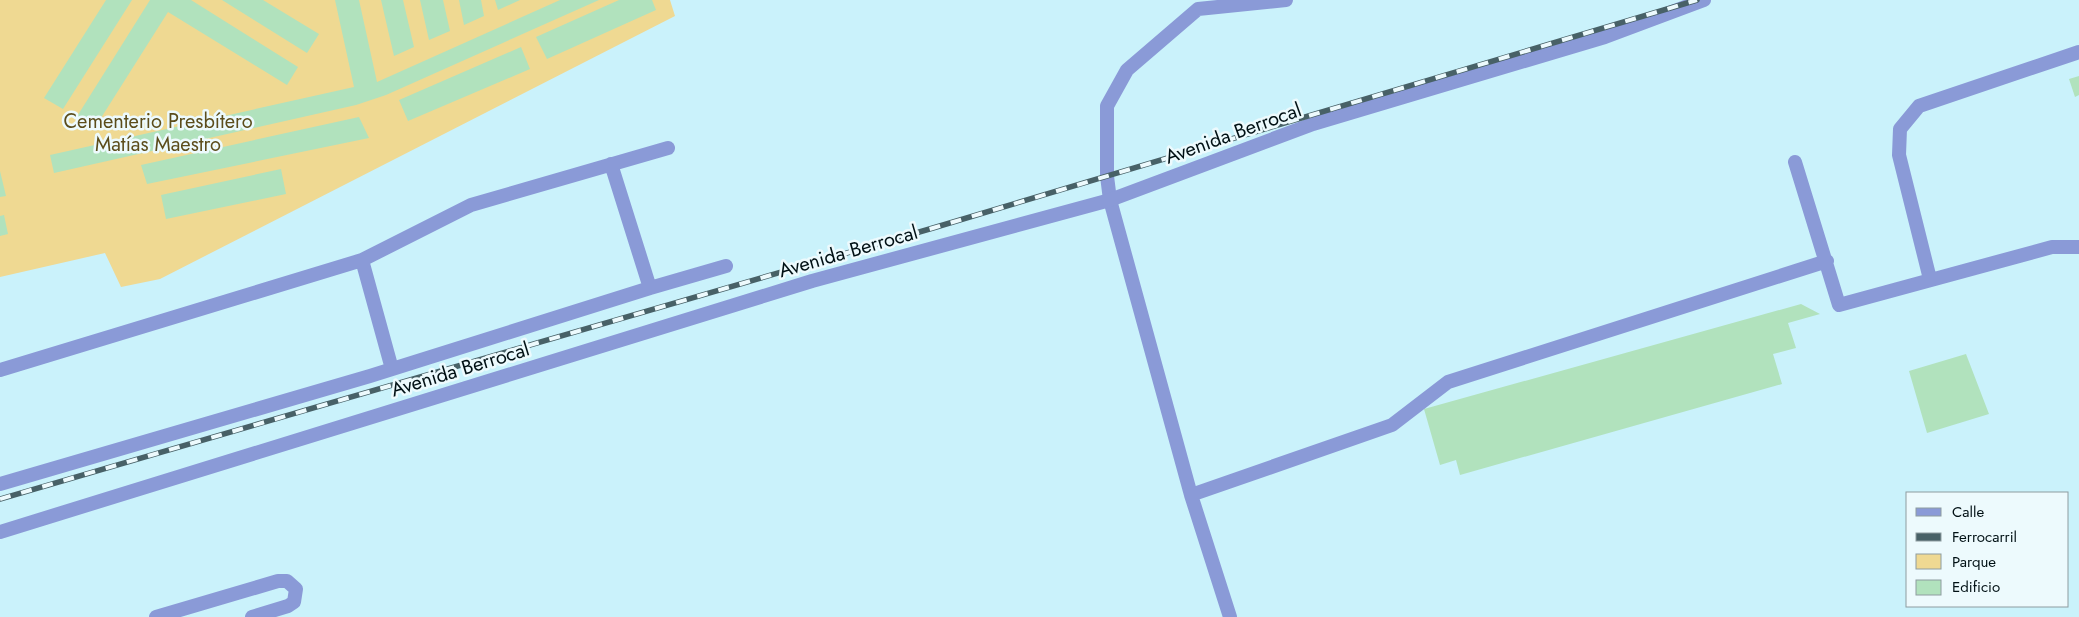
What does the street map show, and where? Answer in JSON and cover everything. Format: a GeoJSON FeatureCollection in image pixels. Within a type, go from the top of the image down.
{"type":"FeatureCollection","features":[{"type":"Feature","properties":{"kind":"street"},"geometry":{"type":"LineString","coordinates":[[1230,617],[1191,494],[1110,200],[1107,176],[1107,106],[1126,70],[1197,5],[1286,0]]}},
{"type":"Feature","properties":{"kind":"street","name":"Avenida Berrocal"},"geometry":{"type":"LineString","coordinates":[[0,532],[812,281],[1110,200],[1313,124],[1605,37],[1704,0]]}},
{"type":"Feature","properties":{"kind":"street"},"geometry":{"type":"LineString","coordinates":[[1930,279],[1899,155],[1900,130],[1919,106],[2079,52]]}},
{"type":"Feature","properties":{"kind":"street"},"geometry":{"type":"LineString","coordinates":[[0,370],[362,260],[471,205],[668,148]]}},
{"type":"Feature","properties":{"kind":"street"},"geometry":{"type":"LineString","coordinates":[[1795,162],[1839,305],[2052,247],[2079,247]]}},
{"type":"Feature","properties":{"kind":"street"},"geometry":{"type":"LineString","coordinates":[[611,164],[650,288]]}},
{"type":"Feature","properties":{"kind":"street"},"geometry":{"type":"LineString","coordinates":[[362,260],[392,369]]}},
{"type":"Feature","properties":{"kind":"street"},"geometry":{"type":"LineString","coordinates":[[1191,494],[1392,425],[1448,382],[1826,260]]}},
{"type":"Feature","properties":{"kind":"street"},"geometry":{"type":"LineString","coordinates":[[0,484],[392,369],[726,266]]}},
{"type":"Feature","properties":{"kind":"street"},"geometry":{"type":"LineString","coordinates":[[156,617],[278,581],[287,581],[296,589],[294,602],[288,606],[252,617]]}},
{"type":"Feature","properties":{"kind":"green space","name":"Cementerio Presbítero Matías Maestro"},"geometry":{"type":"Polygon","coordinates":[[[0,0],[670,0],[675,16],[160,279],[121,287],[105,253],[0,277],[0,0]]]}},
{"type":"Feature","properties":{"kind":"building"},"geometry":{"type":"Polygon","coordinates":[[[106,0],[132,0],[63,109],[44,98],[106,0]]]}},
{"type":"Feature","properties":{"kind":"building"},"geometry":{"type":"Polygon","coordinates":[[[150,0],[191,0],[298,67],[287,85],[168,12],[94,129],[76,118],[150,0]]]}},
{"type":"Feature","properties":{"kind":"building"},"geometry":{"type":"Polygon","coordinates":[[[222,0],[263,0],[319,34],[307,53],[222,0]]]}},
{"type":"Feature","properties":{"kind":"building"},"geometry":{"type":"Polygon","coordinates":[[[335,0],[359,0],[377,82],[560,0],[599,0],[386,95],[356,105],[54,173],[50,155],[354,87],[335,0]]]}},
{"type":"Feature","properties":{"kind":"building"},"geometry":{"type":"Polygon","coordinates":[[[381,0],[403,0],[414,47],[394,56],[381,0]]]}},
{"type":"Feature","properties":{"kind":"building"},"geometry":{"type":"Polygon","coordinates":[[[420,0],[443,0],[450,31],[429,40],[420,0]]]}},
{"type":"Feature","properties":{"kind":"building"},"geometry":{"type":"Polygon","coordinates":[[[459,0],[481,0],[484,16],[464,25],[459,0]]]}},
{"type":"Feature","properties":{"kind":"building"},"geometry":{"type":"Polygon","coordinates":[[[495,0],[520,0],[498,10],[495,0]]]}},
{"type":"Feature","properties":{"kind":"building"},"geometry":{"type":"Polygon","coordinates":[[[619,0],[652,0],[656,10],[547,59],[536,37],[619,0]]]}},
{"type":"Feature","properties":{"kind":"building"},"geometry":{"type":"Polygon","coordinates":[[[521,47],[530,69],[408,121],[399,100],[521,47]]]}},
{"type":"Feature","properties":{"kind":"building"},"geometry":{"type":"Polygon","coordinates":[[[2079,76],[2079,95],[2075,97],[2069,79],[2079,76]]]}},
{"type":"Feature","properties":{"kind":"building"},"geometry":{"type":"Polygon","coordinates":[[[359,117],[369,138],[147,184],[141,165],[359,117]]]}},
{"type":"Feature","properties":{"kind":"building"},"geometry":{"type":"Polygon","coordinates":[[[281,169],[286,194],[166,219],[161,195],[281,169]]]}},
{"type":"Feature","properties":{"kind":"building"},"geometry":{"type":"Polygon","coordinates":[[[0,171],[6,196],[0,197],[0,171]]]}},
{"type":"Feature","properties":{"kind":"building"},"geometry":{"type":"Polygon","coordinates":[[[4,215],[8,234],[0,236],[0,216],[4,215]]]}},
{"type":"Feature","properties":{"kind":"building"},"geometry":{"type":"Polygon","coordinates":[[[1801,304],[1820,314],[1788,323],[1796,348],[1773,354],[1782,384],[1460,475],[1456,460],[1440,465],[1424,409],[1801,304]]]}},
{"type":"Feature","properties":{"kind":"building"},"geometry":{"type":"Polygon","coordinates":[[[1966,354],[1989,414],[1927,433],[1909,371],[1966,354]]]}},
{"type":"Feature","properties":{"kind":"railway"},"geometry":{"type":"LineString","coordinates":[[0,499],[933,228],[1697,0]]}}]}
